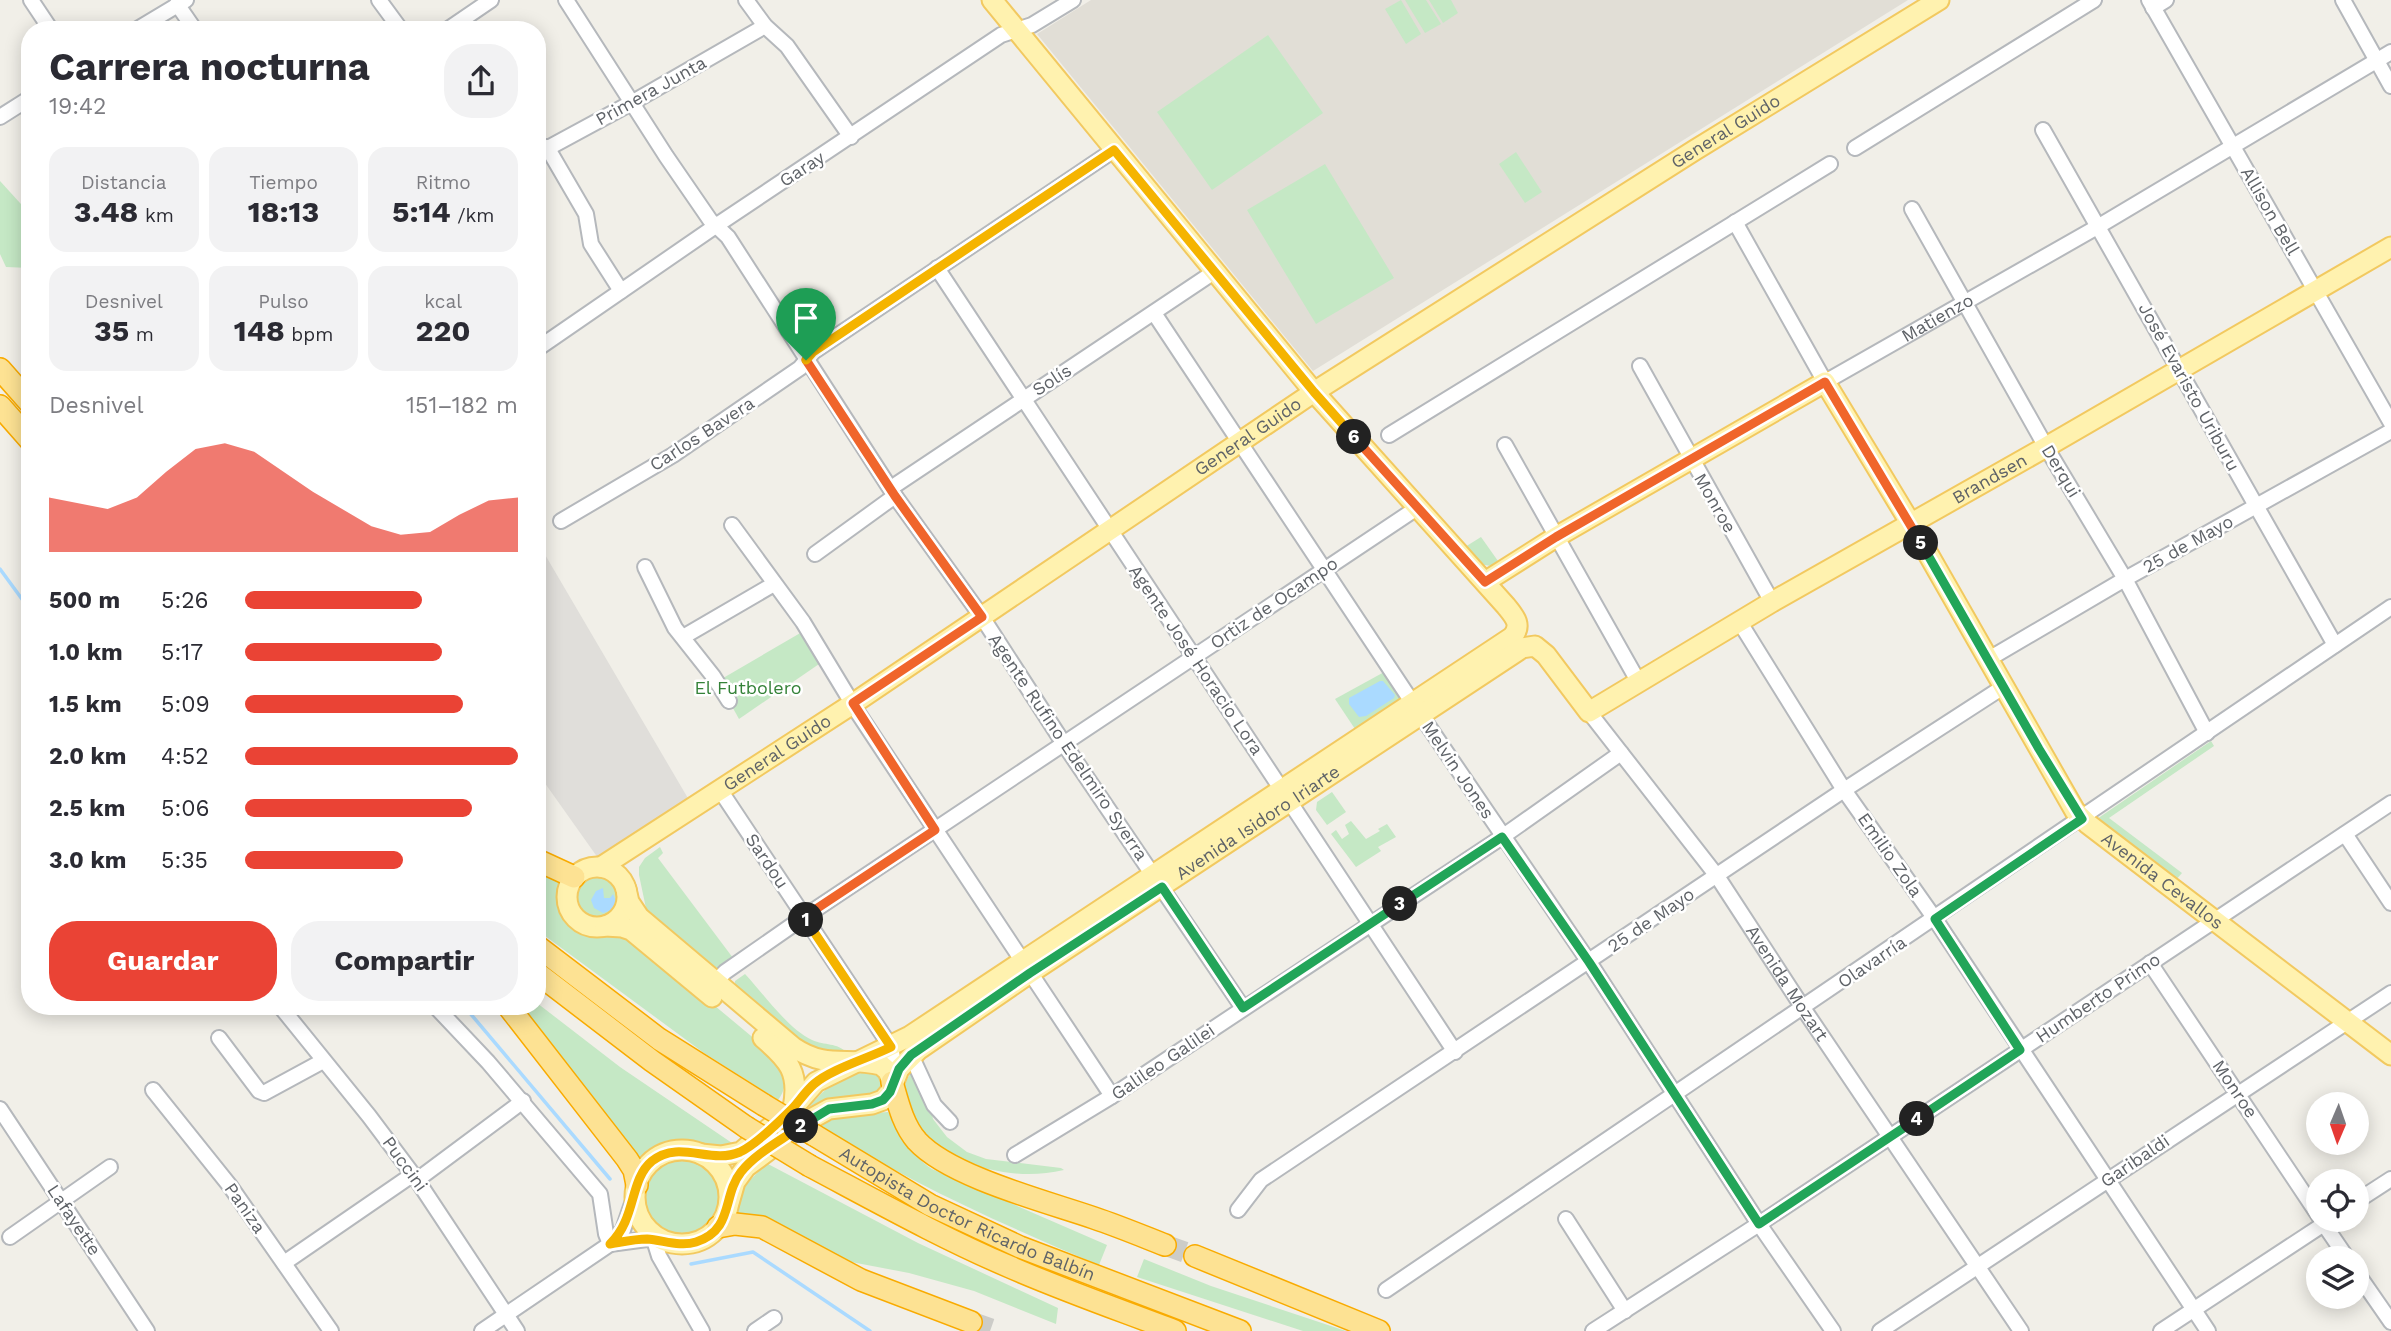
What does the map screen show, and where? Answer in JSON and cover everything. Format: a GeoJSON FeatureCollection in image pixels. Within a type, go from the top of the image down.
{"type":"FeatureCollection","features":[{"type":"Feature","properties":{"kind":"highway"},"geometry":{"type":"LineString","coordinates":[[0,369],[21,393]]}},
{"type":"Feature","properties":{"kind":"highway"},"geometry":{"type":"LineString","coordinates":[[0,406],[21,430]]}},
{"type":"Feature","properties":{"kind":"highway"},"geometry":{"type":"LineString","coordinates":[[546,864],[574,877]]}},
{"type":"Feature","properties":{"kind":"highway","name":"Autopista Doctor Ricardo Balbín"},"geometry":{"type":"LineString","coordinates":[[546,953],[659,1039],[930,1205],[1020,1247],[1240,1331]]}},
{"type":"Feature","properties":{"kind":"highway","name":"Autopista Doctor Ricardo Balbín"},"geometry":{"type":"LineString","coordinates":[[546,980],[652,1061],[746,1127],[810,1166],[923,1226],[1008,1266],[1175,1331]]}},
{"type":"Feature","properties":{"kind":"highway"},"geometry":{"type":"LineString","coordinates":[[515,1015],[634,1170],[636,1190]]}},
{"type":"Feature","properties":{"kind":"highway"},"geometry":{"type":"LineString","coordinates":[[894,1079],[907,1128],[918,1143],[935,1155],[1010,1190],[1165,1245]]}},
{"type":"Feature","properties":{"kind":"highway"},"geometry":{"type":"LineString","coordinates":[[718,1227],[735,1224],[762,1227],[861,1280],[971,1322]]}},
{"type":"Feature","properties":{"kind":"highway"},"geometry":{"type":"LineString","coordinates":[[1195,1256],[1379,1331]]}},
{"type":"Feature","properties":{"kind":"main road"},"geometry":{"type":"LineString","coordinates":[[992,0],[1314,392],[1485,582]]}},
{"type":"Feature","properties":{"kind":"main road","name":"General Guido"},"geometry":{"type":"LineString","coordinates":[[601,867],[853,703],[1314,392],[1683,157],[1940,0]]}},
{"type":"Feature","properties":{"kind":"main road","name":"Brandsen"},"geometry":{"type":"LineString","coordinates":[[1589,712],[1772,601],[2179,371],[2391,247]]}},
{"type":"Feature","properties":{"kind":"main road","name":"Matienzo"},"geometry":{"type":"LineString","coordinates":[[1485,582],[1556,537],[1825,382]]}},
{"type":"Feature","properties":{"kind":"main road","name":"Avenida Cevallos"},"geometry":{"type":"LineString","coordinates":[[1825,382],[1911,524],[2075,811],[2214,921],[2391,1055]]}},
{"type":"Feature","properties":{"kind":"main road","name":"Avenida Isidoro Iriarte"},"geometry":{"type":"LineString","coordinates":[[729,1203],[739,1174],[758,1157],[820,1113],[841,1107],[878,1103],[890,1092],[894,1079],[913,1047],[1026,967],[1416,708],[1512,637],[1517,629],[1517,619],[1485,582]]}},
{"type":"Feature","properties":{"kind":"main road","name":"Avenida Isidoro Iriarte"},"geometry":{"type":"LineString","coordinates":[[1416,708],[1522,648],[1539,648]]}},
{"type":"Feature","properties":{"kind":"main road","name":"Avenida Mozart"},"geometry":{"type":"LineString","coordinates":[[1539,648],[1562,674],[1589,712]]}},
{"type":"Feature","properties":{"kind":"main road"},"geometry":{"type":"LineString","coordinates":[[793,1108],[796,1082],[786,1060],[778,1051],[631,930],[586,925],[571,913],[566,895],[574,877],[582,871],[601,867],[617,875],[639,917],[799,1051],[824,1061],[876,1064],[885,1067],[894,1079]]}},
{"type":"Feature","properties":{"kind":"main road"},"geometry":{"type":"LineString","coordinates":[[605,926],[620,916],[625,908],[626,890]]}},
{"type":"Feature","properties":{"kind":"main road","name":"Avenida Isidoro Iriarte"},"geometry":{"type":"LineString","coordinates":[[701,1154],[721,1156],[741,1152],[793,1108],[816,1082],[891,1047],[913,1047]]}},
{"type":"Feature","properties":{"kind":"main road"},"geometry":{"type":"LineString","coordinates":[[688,1150],[701,1154],[714,1162],[729,1188],[726,1216],[708,1237],[695,1242],[681,1244],[661,1241],[640,1218],[636,1190],[642,1173],[650,1162],[674,1151],[688,1150]]}},
{"type":"Feature","properties":{"kind":"street"},"geometry":{"type":"LineString","coordinates":[[31,0],[45,21]]}},
{"type":"Feature","properties":{"kind":"street"},"geometry":{"type":"LineString","coordinates":[[379,0],[394,21]]}},
{"type":"Feature","properties":{"kind":"street"},"geometry":{"type":"LineString","coordinates":[[460,21],[492,0]]}},
{"type":"Feature","properties":{"kind":"street","name":"Agente Rufino Edelmiro Syerra"},"geometry":{"type":"LineString","coordinates":[[565,0],[673,167],[710,220],[728,237],[893,492],[982,617],[1064,744],[1243,1008]]}},
{"type":"Feature","properties":{"kind":"street"},"geometry":{"type":"LineString","coordinates":[[746,0],[765,26],[787,46],[851,137]]}},
{"type":"Feature","properties":{"kind":"street","name":"Garay"},"geometry":{"type":"LineString","coordinates":[[546,343],[1001,35],[1032,25],[1073,0]]}},
{"type":"Feature","properties":{"kind":"street"},"geometry":{"type":"LineString","coordinates":[[1854,148],[2094,0]]}},
{"type":"Feature","properties":{"kind":"street"},"geometry":{"type":"LineString","coordinates":[[2343,0],[2391,86]]}},
{"type":"Feature","properties":{"kind":"street"},"geometry":{"type":"LineString","coordinates":[[150,21],[181,2],[190,21]]}},
{"type":"Feature","properties":{"kind":"street","name":"Allison Bell"},"geometry":{"type":"LineString","coordinates":[[2156,3],[2233,147],[2391,423]]}},
{"type":"Feature","properties":{"kind":"street","name":"Primera Junta"},"geometry":{"type":"LineString","coordinates":[[546,149],[765,26]]}},
{"type":"Feature","properties":{"kind":"street","name":"Matienzo"},"geometry":{"type":"LineString","coordinates":[[1825,382],[2099,226],[2391,52]]}},
{"type":"Feature","properties":{"kind":"street"},"geometry":{"type":"LineString","coordinates":[[0,117],[21,104]]}},
{"type":"Feature","properties":{"kind":"street","name":"José Evaristo Uriburu"},"geometry":{"type":"LineString","coordinates":[[2043,130],[2335,645]]}},
{"type":"Feature","properties":{"kind":"street","name":"Carlos Bavera"},"geometry":{"type":"LineString","coordinates":[[561,521],[673,455],[800,368],[813,352],[1114,150]]}},
{"type":"Feature","properties":{"kind":"street"},"geometry":{"type":"LineString","coordinates":[[546,157],[586,214],[591,244],[621,291]]}},
{"type":"Feature","properties":{"kind":"street"},"geometry":{"type":"LineString","coordinates":[[1389,435],[1830,164]]}},
{"type":"Feature","properties":{"kind":"street","name":"Derqui"},"geometry":{"type":"LineString","coordinates":[[1912,209],[2046,447],[2125,579],[2207,733]]}},
{"type":"Feature","properties":{"kind":"street","name":"Avenida Cevallos"},"geometry":{"type":"LineString","coordinates":[[1735,222],[1825,382]]}},
{"type":"Feature","properties":{"kind":"street","name":"Agente José Horacio Lora"},"geometry":{"type":"LineString","coordinates":[[937,268],[1455,1052]]}},
{"type":"Feature","properties":{"kind":"street","name":"Solís"},"geometry":{"type":"LineString","coordinates":[[815,554],[893,492],[1023,400],[1213,272]]}},
{"type":"Feature","properties":{"kind":"street","name":"Melvin Jones"},"geometry":{"type":"LineString","coordinates":[[1154,313],[1502,837],[1589,962],[1759,1224],[1833,1331]]}},
{"type":"Feature","properties":{"kind":"street","name":"Monroe"},"geometry":{"type":"LineString","coordinates":[[1640,366],[1772,601]]}},
{"type":"Feature","properties":{"kind":"street","name":"25 de Mayo"},"geometry":{"type":"LineString","coordinates":[[1987,660],[2125,579],[2391,431]]}},
{"type":"Feature","properties":{"kind":"street"},"geometry":{"type":"LineString","coordinates":[[1505,445],[1638,681]]}},
{"type":"Feature","properties":{"kind":"street","name":"Ortiz de Ocampo"},"geometry":{"type":"LineString","coordinates":[[715,982],[725,972],[804,917],[1417,508]]}},
{"type":"Feature","properties":{"kind":"street"},"geometry":{"type":"LineString","coordinates":[[732,525],[803,622],[935,830],[1112,1096]]}},
{"type":"Feature","properties":{"kind":"street"},"geometry":{"type":"LineString","coordinates":[[645,567],[670,618],[729,701]]}},
{"type":"Feature","properties":{"kind":"street"},"geometry":{"type":"LineString","coordinates":[[684,637],[774,584]]}},
{"type":"Feature","properties":{"kind":"street","name":"Olavarría"},"geometry":{"type":"LineString","coordinates":[[1386,1290],[2391,607]]}},
{"type":"Feature","properties":{"kind":"street","name":"Emilio Zola"},"geometry":{"type":"LineString","coordinates":[[1738,621],[1844,790],[1935,919],[2208,1331]]}},
{"type":"Feature","properties":{"kind":"street","name":"25 de Mayo"},"geometry":{"type":"LineString","coordinates":[[1238,1210],[1261,1180],[1844,790],[2003,687]]}},
{"type":"Feature","properties":{"kind":"street","name":"Avenida Mozart"},"geometry":{"type":"LineString","coordinates":[[1589,712],[1717,876],[2021,1331]]}},
{"type":"Feature","properties":{"kind":"street","name":"Galileo Galilei"},"geometry":{"type":"LineString","coordinates":[[1015,1155],[1112,1096],[1502,837],[1621,753]]}},
{"type":"Feature","properties":{"kind":"street","name":"Sardou"},"geometry":{"type":"LineString","coordinates":[[720,790],[891,1047],[894,1079]]}},
{"type":"Feature","properties":{"kind":"street","name":"Humberto Primo"},"geometry":{"type":"LineString","coordinates":[[1593,1331],[1759,1224],[2391,803]]}},
{"type":"Feature","properties":{"kind":"street"},"geometry":{"type":"LineString","coordinates":[[2345,834],[2391,903]]}},
{"type":"Feature","properties":{"kind":"street","name":"Monroe"},"geometry":{"type":"LineString","coordinates":[[2150,963],[2306,1195]]}},
{"type":"Feature","properties":{"kind":"street","name":"Garibaldi"},"geometry":{"type":"LineString","coordinates":[[1880,1331],[2391,993]]}},
{"type":"Feature","properties":{"kind":"street","name":"Puccini"},"geometry":{"type":"LineString","coordinates":[[287,1015],[415,1177],[517,1331]]}},
{"type":"Feature","properties":{"kind":"street"},"geometry":{"type":"LineString","coordinates":[[443,1015],[523,1101],[600,1194],[610,1244]]}},
{"type":"Feature","properties":{"kind":"street"},"geometry":{"type":"LineString","coordinates":[[219,1038],[259,1091],[264,1093],[323,1061]]}},
{"type":"Feature","properties":{"kind":"street"},"geometry":{"type":"LineString","coordinates":[[913,1047],[934,1105],[950,1122]]}},
{"type":"Feature","properties":{"kind":"street","name":"Paniza"},"geometry":{"type":"LineString","coordinates":[[153,1090],[230,1186],[331,1331]]}},
{"type":"Feature","properties":{"kind":"street"},"geometry":{"type":"LineString","coordinates":[[284,1263],[415,1177],[523,1101]]}},
{"type":"Feature","properties":{"kind":"street","name":"Lafayette"},"geometry":{"type":"LineString","coordinates":[[0,1109],[147,1331]]}},
{"type":"Feature","properties":{"kind":"street"},"geometry":{"type":"LineString","coordinates":[[10,1237],[110,1167]]}},
{"type":"Feature","properties":{"kind":"street"},"geometry":{"type":"LineString","coordinates":[[2369,1194],[2391,1179]]}},
{"type":"Feature","properties":{"kind":"street"},"geometry":{"type":"LineString","coordinates":[[482,1331],[610,1244],[623,1230],[636,1190]]}},
{"type":"Feature","properties":{"kind":"street"},"geometry":{"type":"LineString","coordinates":[[1566,1219],[1626,1311]]}},
{"type":"Feature","properties":{"kind":"street"},"geometry":{"type":"LineString","coordinates":[[2161,1331],[2306,1232]]}},
{"type":"Feature","properties":{"kind":"street"},"geometry":{"type":"LineString","coordinates":[[610,1244],[661,1241],[659,1256],[702,1331]]}},
{"type":"Feature","properties":{"kind":"street"},"geometry":{"type":"LineString","coordinates":[[2369,1290],[2391,1322]]}},
{"type":"Feature","properties":{"kind":"street"},"geometry":{"type":"LineString","coordinates":[[755,1331],[774,1318]]}},
{"type":"Feature","properties":{"kind":"shaded area"},"geometry":{"type":"Polygon","coordinates":[[[1091,0],[1908,0],[1313,371],[1037,34],[1091,0]]]}},
{"type":"Feature","properties":{"kind":"shaded area"},"geometry":{"type":"Polygon","coordinates":[[[546,556],[689,800],[598,858],[546,785],[546,556]]]}},
{"type":"Feature","properties":{"kind":"green space"},"geometry":{"type":"Polygon","coordinates":[[[1401,0],[1421,34],[1406,44],[1385,9],[1401,0]]]}},
{"type":"Feature","properties":{"kind":"green space"},"geometry":{"type":"Polygon","coordinates":[[[1405,0],[1426,0],[1441,24],[1425,33],[1405,0]]]}},
{"type":"Feature","properties":{"kind":"green space"},"geometry":{"type":"Polygon","coordinates":[[[1429,0],[1451,0],[1458,13],[1443,23],[1429,0]]]}},
{"type":"Feature","properties":{"kind":"green space"},"geometry":{"type":"Polygon","coordinates":[[[1268,35],[1323,113],[1212,190],[1157,112],[1268,35]]]}},
{"type":"Feature","properties":{"kind":"green space"},"geometry":{"type":"Polygon","coordinates":[[[1516,152],[1542,192],[1525,203],[1499,164],[1516,152]]]}},
{"type":"Feature","properties":{"kind":"green space"},"geometry":{"type":"Polygon","coordinates":[[[1325,164],[1394,278],[1316,324],[1247,210],[1325,164]]]}},
{"type":"Feature","properties":{"kind":"green space"},"geometry":{"type":"Polygon","coordinates":[[[0,181],[21,204],[21,268],[6,267],[0,254],[0,181]]]}},
{"type":"Feature","properties":{"kind":"green space"},"geometry":{"type":"Polygon","coordinates":[[[1481,537],[1498,561],[1491,566],[1479,564],[1465,547],[1481,537]]]}},
{"type":"Feature","properties":{"kind":"green space","name":"El Futbolero"},"geometry":{"type":"Polygon","coordinates":[[[802,632],[822,662],[739,719],[718,681],[802,632]]]}},
{"type":"Feature","properties":{"kind":"green space"},"geometry":{"type":"Polygon","coordinates":[[[1386,671],[1403,699],[1357,732],[1335,699],[1386,671]]]}},
{"type":"Feature","properties":{"kind":"green space"},"geometry":{"type":"Polygon","coordinates":[[[2211,741],[2214,746],[2109,818],[2182,873],[2175,881],[2094,821],[2211,741]]]}},
{"type":"Feature","properties":{"kind":"green space"},"geometry":{"type":"Polygon","coordinates":[[[1332,792],[1346,812],[1327,825],[1316,810],[1317,802],[1332,792]]]}},
{"type":"Feature","properties":{"kind":"green space"},"geometry":{"type":"Polygon","coordinates":[[[1351,821],[1366,839],[1387,824],[1396,837],[1378,847],[1381,851],[1356,867],[1331,834],[1336,830],[1342,839],[1349,834],[1345,825],[1351,821]]]}},
{"type":"Feature","properties":{"kind":"green space"},"geometry":{"type":"Polygon","coordinates":[[[660,847],[663,853],[658,858],[733,958],[721,967],[712,968],[647,913],[639,867],[645,858],[660,847]]]}},
{"type":"Feature","properties":{"kind":"green space"},"geometry":{"type":"Polygon","coordinates":[[[546,871],[559,879],[563,885],[564,908],[570,921],[581,932],[593,936],[625,936],[642,945],[769,1051],[784,1074],[784,1086],[778,1100],[704,1053],[546,937],[546,871]]]}},
{"type":"Feature","properties":{"kind":"green space"},"geometry":{"type":"Polygon","coordinates":[[[586,874],[606,874],[620,888],[620,908],[606,922],[586,922],[572,908],[572,888],[586,874]]]}},
{"type":"Feature","properties":{"kind":"green space"},"geometry":{"type":"Polygon","coordinates":[[[745,974],[803,1035],[817,1042],[839,1047],[847,1053],[815,1047],[787,1032],[735,989],[735,981],[745,974]]]}},
{"type":"Feature","properties":{"kind":"green space"},"geometry":{"type":"Polygon","coordinates":[[[546,1010],[620,1067],[732,1143],[709,1149],[675,1145],[663,1147],[638,1167],[522,1015],[546,1015],[546,1010]]]}},
{"type":"Feature","properties":{"kind":"green space"},"geometry":{"type":"Polygon","coordinates":[[[914,1067],[930,1104],[933,1119],[947,1137],[967,1152],[986,1159],[1064,1170],[1035,1174],[998,1171],[974,1165],[945,1150],[920,1128],[911,1115],[905,1086],[914,1067]]]}},
{"type":"Feature","properties":{"kind":"green space"},"geometry":{"type":"Polygon","coordinates":[[[875,1071],[885,1081],[879,1095],[845,1097],[806,1111],[835,1083],[852,1075],[875,1071]]]}},
{"type":"Feature","properties":{"kind":"green space"},"geometry":{"type":"Polygon","coordinates":[[[888,1112],[901,1136],[932,1169],[1107,1245],[1099,1265],[953,1200],[882,1163],[813,1122],[824,1117],[888,1112]]]}},
{"type":"Feature","properties":{"kind":"green space"},"geometry":{"type":"Polygon","coordinates":[[[676,1159],[690,1159],[704,1165],[715,1176],[721,1197],[718,1212],[710,1224],[690,1235],[676,1235],[662,1229],[651,1218],[645,1204],[645,1190],[651,1176],[662,1165],[676,1159]]]}},
{"type":"Feature","properties":{"kind":"green space"},"geometry":{"type":"Polygon","coordinates":[[[768,1164],[918,1243],[1058,1308],[1056,1324],[974,1291],[909,1273],[846,1261],[736,1216],[741,1193],[768,1164]]]}},
{"type":"Feature","properties":{"kind":"green space"},"geometry":{"type":"Polygon","coordinates":[[[1144,1259],[1211,1286],[1346,1331],[1303,1331],[1137,1277],[1144,1259]]]}},
{"type":"Feature","properties":{"kind":"water"},"geometry":{"type":"Polygon","coordinates":[[[1380,681],[1395,695],[1394,698],[1366,716],[1359,717],[1349,704],[1349,698],[1380,681]]]}},
{"type":"Feature","properties":{"kind":"water"},"geometry":{"type":"Polygon","coordinates":[[[603,888],[604,898],[610,898],[613,894],[616,901],[612,910],[603,913],[594,908],[591,900],[596,891],[603,888]]]}},
{"type":"Feature","properties":{"kind":"waterway"},"geometry":{"type":"LineString","coordinates":[[0,569],[21,598]]}},
{"type":"Feature","properties":{"kind":"waterway"},"geometry":{"type":"LineString","coordinates":[[472,1015],[610,1179]]}},
{"type":"Feature","properties":{"kind":"waterway"},"geometry":{"type":"LineString","coordinates":[[691,1264],[753,1252],[870,1331]]}},
{"type":"Feature","properties":{"kind":"tunnel"},"geometry":{"type":"LineString","coordinates":[[1165,1245],[1195,1256]]}},
{"type":"Feature","properties":{"kind":"tunnel"},"geometry":{"type":"LineString","coordinates":[[971,1322],[997,1331]]}},
{"type":"Feature","properties":{"kind":"route"},"geometry":{"type":"LineString","coordinates":[[1114,150],[1314,392],[1485,582],[1556,537],[1825,382],[1911,524],[1987,660],[2082,819],[1935,919],[2020,1050],[1759,1224],[1589,962],[1502,837],[1243,1008],[1162,887],[911,1055],[899,1069],[890,1092],[883,1100],[820,1113],[758,1157],[739,1174],[726,1216],[708,1237],[681,1244],[648,1239],[610,1244],[623,1230],[637,1185],[650,1162],[674,1151],[688,1150],[721,1156],[741,1152],[793,1108],[816,1082],[891,1047],[804,917],[935,830],[853,703],[982,617],[895,496],[806,360],[813,352],[1114,150]]}}]}
